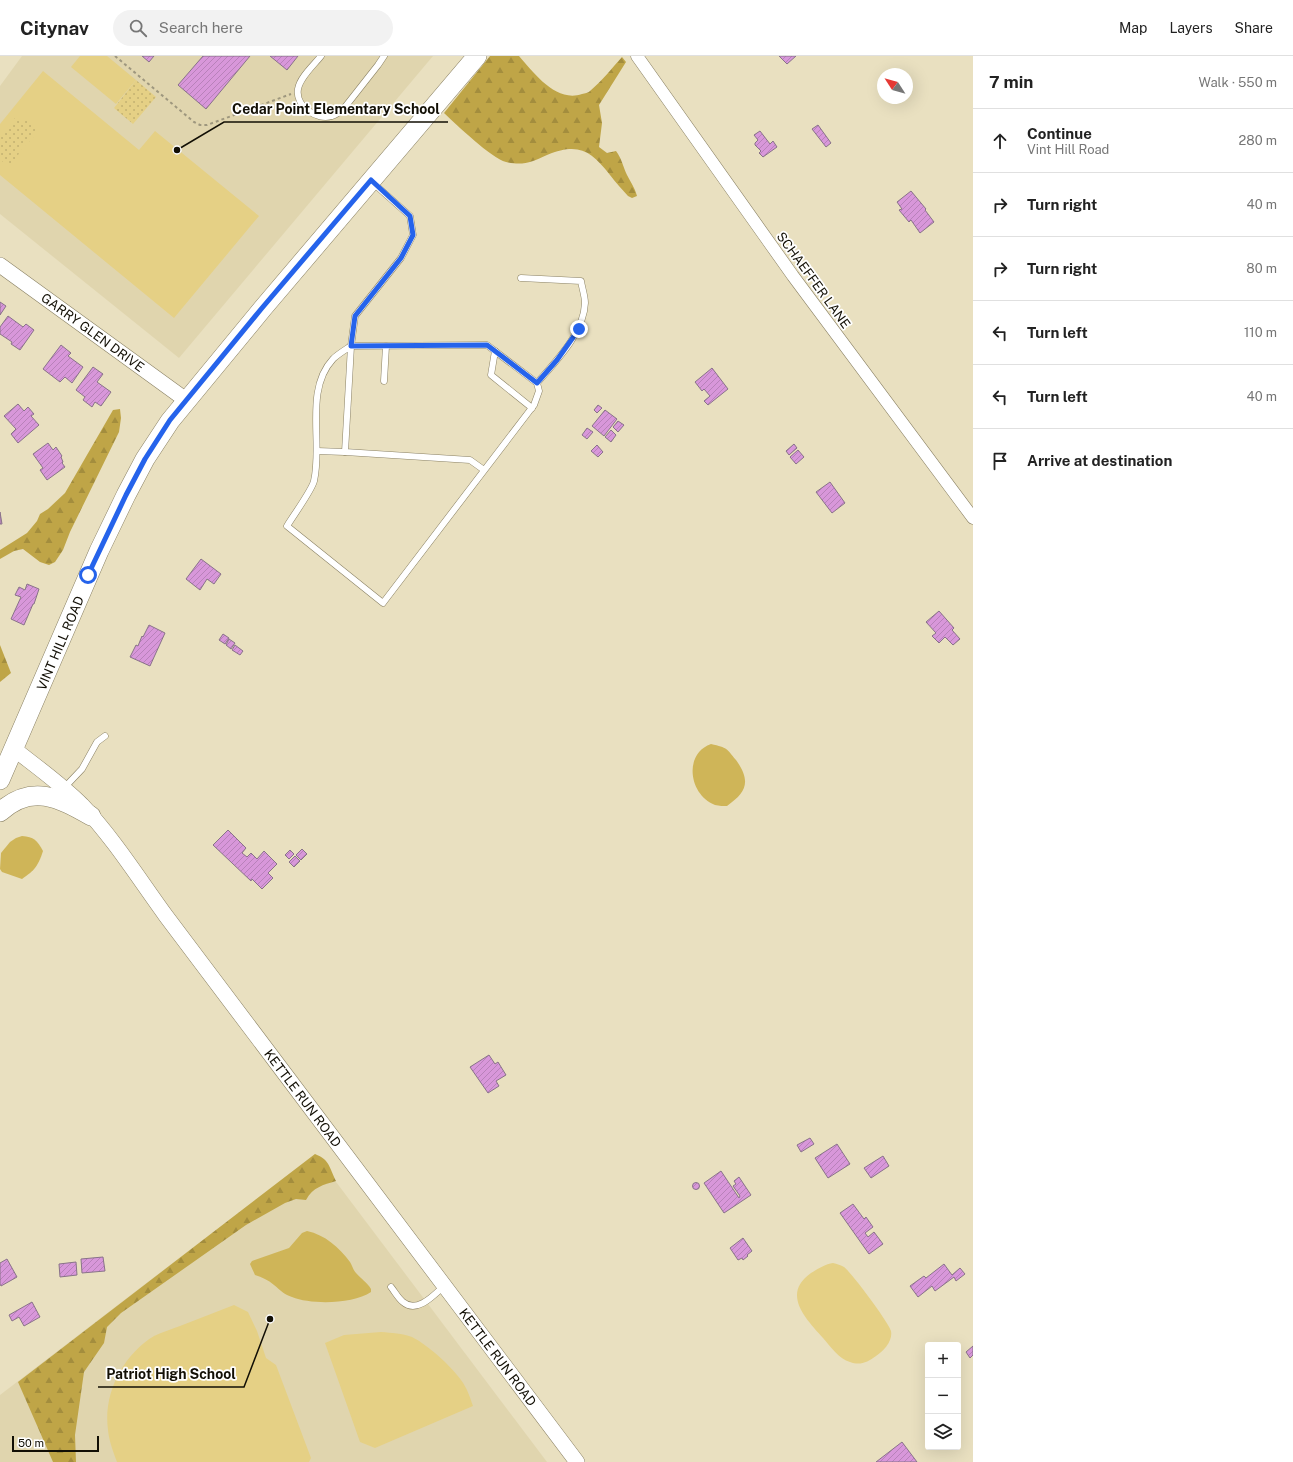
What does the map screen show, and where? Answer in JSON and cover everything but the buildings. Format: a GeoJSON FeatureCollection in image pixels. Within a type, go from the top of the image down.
{"type":"FeatureCollection","features":[{"type":"Feature","properties":{"kind":"main road","name":"VINT HILL ROAD"},"geometry":{"type":"LineString","coordinates":[[0,780],[99,551],[145,459],[170,420],[477,56]]}},
{"type":"Feature","properties":{"kind":"main road"},"geometry":{"type":"LineString","coordinates":[[0,812],[16,800],[40,795],[54,797],[91,816]]}},
{"type":"Feature","properties":{"kind":"street","name":"SCHAEFFER LANE"},"geometry":{"type":"LineString","coordinates":[[637,56],[793,276],[973,518]]}},
{"type":"Feature","properties":{"kind":"street","name":"GARRY GLEN DRIVE"},"geometry":{"type":"LineString","coordinates":[[0,265],[186,400]]}},
{"type":"Feature","properties":{"kind":"street","name":"KETTLE RUN ROAD"},"geometry":{"type":"LineString","coordinates":[[14,749],[64,788],[91,816],[577,1462]]}},
{"type":"Feature","properties":{"kind":"lane"},"geometry":{"type":"LineString","coordinates":[[321,56],[303,78],[297,91],[299,101],[309,112],[323,118],[331,117],[339,113],[345,107],[384,56]]}},
{"type":"Feature","properties":{"kind":"lane"},"geometry":{"type":"LineString","coordinates":[[344,452],[351,346],[355,316],[401,258],[413,235],[410,216],[371,180]]}},
{"type":"Feature","properties":{"kind":"lane"},"geometry":{"type":"LineString","coordinates":[[521,278],[581,281],[585,302],[579,329],[557,360],[537,383]]}},
{"type":"Feature","properties":{"kind":"lane"},"geometry":{"type":"LineString","coordinates":[[487,345],[537,383],[540,391],[532,408],[382,603],[287,526],[314,482],[317,396],[322,374],[334,358],[351,346],[487,345]]}},
{"type":"Feature","properties":{"kind":"lane"},"geometry":{"type":"LineString","coordinates":[[384,381],[386,346]]}},
{"type":"Feature","properties":{"kind":"lane"},"geometry":{"type":"LineString","coordinates":[[495,351],[491,375],[532,408]]}},
{"type":"Feature","properties":{"kind":"lane"},"geometry":{"type":"LineString","coordinates":[[316,451],[470,460],[484,470]]}},
{"type":"Feature","properties":{"kind":"lane"},"geometry":{"type":"LineString","coordinates":[[64,788],[82,769],[97,742],[105,736]]}},
{"type":"Feature","properties":{"kind":"lane"},"geometry":{"type":"LineString","coordinates":[[391,1286],[402,1301],[408,1305],[415,1306],[423,1303],[444,1286]]}},
{"type":"Feature","properties":{"kind":"path"},"geometry":{"type":"LineString","coordinates":[[115,56],[194,122],[200,125],[207,125],[297,91]]}},
{"type":"Feature","properties":{"kind":"shaded area"},"geometry":{"type":"Polygon","coordinates":[[[22,56],[433,56],[179,358],[0,214],[0,86],[22,56]]]}},
{"type":"Feature","properties":{"kind":"shaded area"},"geometry":{"type":"Polygon","coordinates":[[[80,56],[107,56],[136,80],[116,104],[71,67],[80,56]]]}},
{"type":"Feature","properties":{"kind":"shaded area"},"geometry":{"type":"Polygon","coordinates":[[[43,71],[139,150],[155,131],[259,216],[174,318],[0,175],[0,124],[43,71]]]}},
{"type":"Feature","properties":{"kind":"shaded area"},"geometry":{"type":"Polygon","coordinates":[[[136,80],[156,97],[133,124],[114,108],[136,80]]]}},
{"type":"Feature","properties":{"kind":"shaded area"},"geometry":{"type":"Polygon","coordinates":[[[15,118],[29,121],[36,126],[36,130],[33,138],[18,154],[16,163],[10,166],[0,160],[0,137],[15,118]]]}},
{"type":"Feature","properties":{"kind":"shaded area"},"geometry":{"type":"Polygon","coordinates":[[[711,744],[724,748],[728,751],[741,767],[744,774],[745,786],[743,791],[727,806],[715,805],[706,800],[699,793],[695,784],[693,765],[696,756],[702,749],[711,744]]]}},
{"type":"Feature","properties":{"kind":"shaded area"},"geometry":{"type":"Polygon","coordinates":[[[22,836],[30,837],[35,840],[43,851],[36,867],[22,879],[2,872],[0,869],[1,853],[10,842],[22,836]]]}},
{"type":"Feature","properties":{"kind":"shaded area"},"geometry":{"type":"Polygon","coordinates":[[[315,1154],[547,1462],[0,1462],[0,1395],[315,1154]]]}},
{"type":"Feature","properties":{"kind":"shaded area"},"geometry":{"type":"Polygon","coordinates":[[[307,1231],[320,1235],[341,1251],[350,1262],[355,1272],[366,1282],[371,1289],[371,1292],[354,1299],[343,1301],[321,1302],[300,1300],[287,1295],[272,1283],[255,1275],[250,1264],[252,1261],[289,1248],[302,1233],[307,1231]]]}},
{"type":"Feature","properties":{"kind":"shaded area"},"geometry":{"type":"Polygon","coordinates":[[[833,1263],[844,1267],[854,1278],[889,1326],[891,1331],[891,1338],[885,1349],[864,1363],[857,1364],[846,1360],[832,1349],[810,1323],[799,1306],[797,1298],[798,1289],[802,1281],[816,1270],[833,1263]]]}},
{"type":"Feature","properties":{"kind":"shaded area"},"geometry":{"type":"Polygon","coordinates":[[[234,1305],[248,1312],[257,1331],[266,1358],[276,1365],[311,1458],[309,1462],[117,1462],[109,1438],[107,1416],[112,1389],[125,1364],[143,1344],[154,1336],[234,1305]]]}},
{"type":"Feature","properties":{"kind":"shaded area"},"geometry":{"type":"Polygon","coordinates":[[[381,1332],[401,1334],[412,1337],[432,1350],[461,1380],[467,1389],[473,1406],[375,1448],[360,1442],[325,1343],[344,1335],[381,1332]]]}},
{"type":"Feature","properties":{"kind":"green space"},"geometry":{"type":"Polygon","coordinates":[[[490,56],[519,56],[546,85],[563,94],[572,96],[589,92],[603,79],[622,57],[626,62],[599,105],[602,123],[599,147],[607,153],[616,151],[637,196],[632,198],[628,196],[597,160],[583,151],[576,149],[558,151],[532,161],[517,164],[506,162],[492,154],[474,140],[444,113],[490,56]]]}},
{"type":"Feature","properties":{"kind":"green space"},"geometry":{"type":"Polygon","coordinates":[[[120,409],[121,418],[119,432],[70,532],[63,550],[55,562],[49,565],[40,562],[23,549],[14,551],[0,559],[0,550],[27,533],[37,521],[40,514],[48,509],[65,493],[113,410],[120,409]]]}},
{"type":"Feature","properties":{"kind":"green space"},"geometry":{"type":"Polygon","coordinates":[[[0,645],[11,673],[0,682],[0,645]]]}},
{"type":"Feature","properties":{"kind":"green space"},"geometry":{"type":"Polygon","coordinates":[[[315,1154],[326,1161],[336,1181],[315,1189],[306,1200],[296,1199],[285,1203],[246,1225],[121,1313],[107,1327],[104,1343],[84,1372],[75,1435],[76,1462],[53,1462],[18,1382],[315,1154]]]}},
{"type":"Feature","properties":{"kind":"place","name":"Cedar Point Elementary School"},"geometry":{"type":"Point","coordinates":[177,150]}},
{"type":"Feature","properties":{"kind":"place","name":"Patriot High School"},"geometry":{"type":"Point","coordinates":[270,1319]}},
{"type":"Feature","properties":{"kind":"route"},"geometry":{"type":"LineString","coordinates":[[88,575],[145,459],[170,420],[262,308],[371,180],[410,216],[413,235],[401,258],[355,316],[351,346],[487,345],[537,383],[557,360],[579,329]]}}]}
